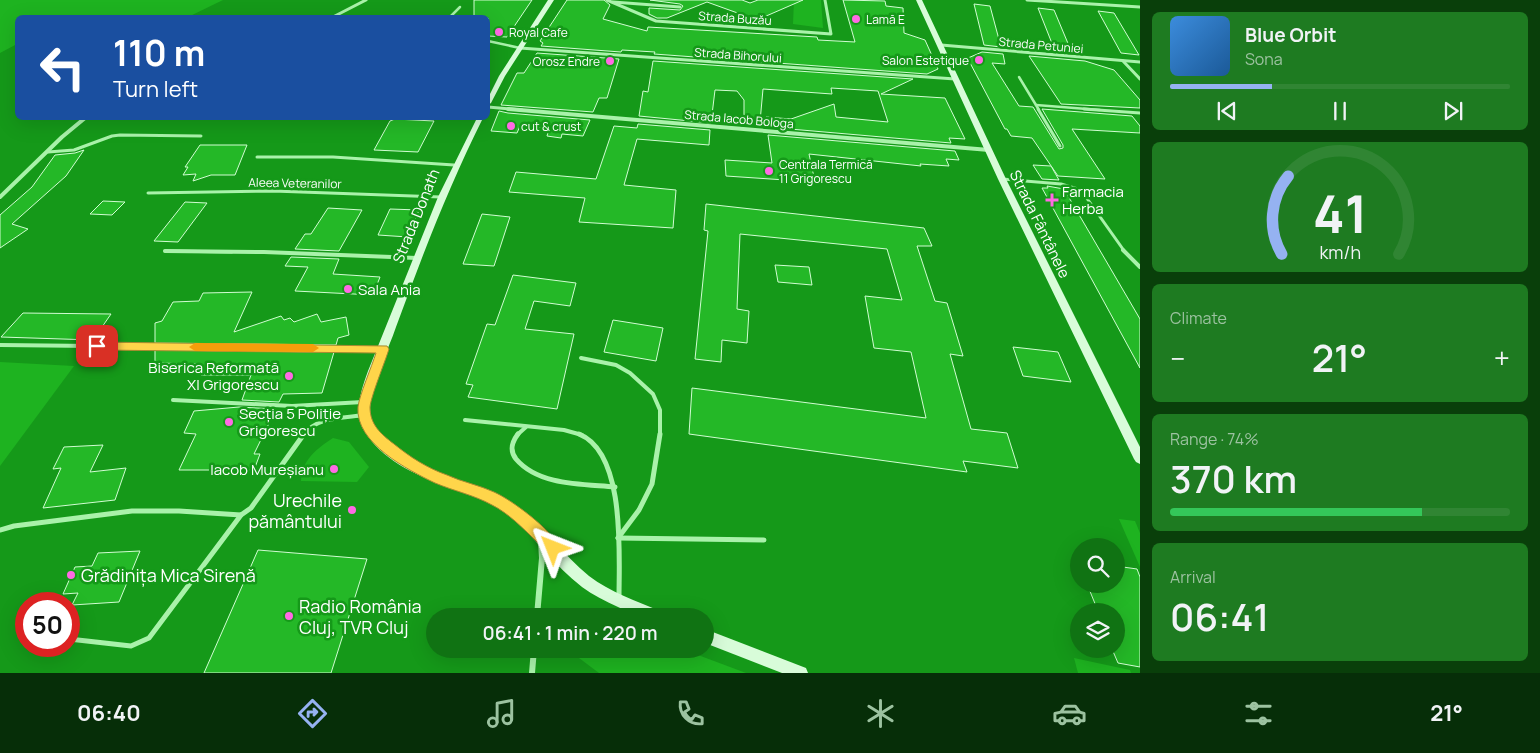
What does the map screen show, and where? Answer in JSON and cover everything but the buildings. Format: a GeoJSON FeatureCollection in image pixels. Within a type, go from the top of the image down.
{"type":"FeatureCollection","features":[{"type":"Feature","properties":{"kind":"main road"},"geometry":{"type":"LineString","coordinates":[[490,99],[551,0]]}},
{"type":"Feature","properties":{"kind":"main road","name":"Strada Fântânele"},"geometry":{"type":"LineString","coordinates":[[919,0],[1002,179],[1140,459]]}},
{"type":"Feature","properties":{"kind":"main road","name":"Strada Donath"},"geometry":{"type":"LineString","coordinates":[[364,415],[365,402],[417,258],[454,165],[479,120]]}},
{"type":"Feature","properties":{"kind":"main road"},"geometry":{"type":"LineString","coordinates":[[364,415],[374,436],[400,457],[441,479],[489,496],[504,504],[540,535],[590,585],[637,608]]}},
{"type":"Feature","properties":{"kind":"main road"},"geometry":{"type":"LineString","coordinates":[[714,639],[801,673]]}},
{"type":"Feature","properties":{"kind":"street"},"geometry":{"type":"LineString","coordinates":[[337,15],[366,0]]}},
{"type":"Feature","properties":{"kind":"street","name":"Strada Buzău"},"geometry":{"type":"LineString","coordinates":[[608,1],[656,21],[831,34],[825,0]]}},
{"type":"Feature","properties":{"kind":"street"},"geometry":{"type":"LineString","coordinates":[[1027,0],[1140,7]]}},
{"type":"Feature","properties":{"kind":"street"},"geometry":{"type":"LineString","coordinates":[[608,1],[680,7]]}},
{"type":"Feature","properties":{"kind":"street"},"geometry":{"type":"LineString","coordinates":[[1138,3],[1140,7]]}},
{"type":"Feature","properties":{"kind":"street","name":"Strada Petuniei"},"geometry":{"type":"LineString","coordinates":[[941,45],[1140,62]]}},
{"type":"Feature","properties":{"kind":"street","name":"Strada Bihorului"},"geometry":{"type":"LineString","coordinates":[[520,48],[955,80]]}},
{"type":"Feature","properties":{"kind":"street"},"geometry":{"type":"LineString","coordinates":[[1123,61],[1140,79]]}},
{"type":"Feature","properties":{"kind":"street","name":"Strada Iacob Bologa"},"geometry":{"type":"LineString","coordinates":[[490,107],[989,150]]}},
{"type":"Feature","properties":{"kind":"street"},"geometry":{"type":"LineString","coordinates":[[0,197],[83,120]]}},
{"type":"Feature","properties":{"kind":"street"},"geometry":{"type":"LineString","coordinates":[[538,608],[542,558],[540,535]]}},
{"type":"Feature","properties":{"kind":"street"},"geometry":{"type":"LineString","coordinates":[[532,673],[533,658]]}},
{"type":"Feature","properties":{"kind":"lane"},"geometry":{"type":"LineString","coordinates":[[452,15],[460,7]]}},
{"type":"Feature","properties":{"kind":"lane"},"geometry":{"type":"LineString","coordinates":[[490,41],[520,48]]}},
{"type":"Feature","properties":{"kind":"lane"},"geometry":{"type":"LineString","coordinates":[[1019,77],[1060,146]]}},
{"type":"Feature","properties":{"kind":"lane"},"geometry":{"type":"LineString","coordinates":[[1036,105],[1140,113]]}},
{"type":"Feature","properties":{"kind":"lane"},"geometry":{"type":"LineString","coordinates":[[48,152],[74,150],[112,136],[120,135],[201,136]]}},
{"type":"Feature","properties":{"kind":"lane"},"geometry":{"type":"LineString","coordinates":[[257,157],[333,157],[454,165]]}},
{"type":"Feature","properties":{"kind":"lane"},"geometry":{"type":"LineString","coordinates":[[1002,179],[1061,184],[1081,190],[1123,250],[1140,267]]}},
{"type":"Feature","properties":{"kind":"lane","name":"Aleea Veteranilor"},"geometry":{"type":"LineString","coordinates":[[148,194],[273,191],[441,197]]}},
{"type":"Feature","properties":{"kind":"lane"},"geometry":{"type":"LineString","coordinates":[[165,251],[264,252],[417,258]]}},
{"type":"Feature","properties":{"kind":"lane"},"geometry":{"type":"LineString","coordinates":[[0,345],[383,349]]}},
{"type":"Feature","properties":{"kind":"lane"},"geometry":{"type":"LineString","coordinates":[[581,358],[616,365],[630,373],[653,394],[660,410],[661,427],[652,484],[639,510],[618,538]]}},
{"type":"Feature","properties":{"kind":"lane"},"geometry":{"type":"LineString","coordinates":[[173,400],[255,405],[337,405],[365,402]]}},
{"type":"Feature","properties":{"kind":"lane"},"geometry":{"type":"LineString","coordinates":[[80,640],[131,646],[149,638],[240,514],[251,508],[309,427],[318,422],[364,415]]}},
{"type":"Feature","properties":{"kind":"lane"},"geometry":{"type":"LineString","coordinates":[[465,420],[564,430],[592,441],[606,459],[615,487],[619,600]]}},
{"type":"Feature","properties":{"kind":"lane"},"geometry":{"type":"LineString","coordinates":[[526,427],[514,440],[511,448],[514,457],[525,468],[539,476],[554,481],[615,487]]}},
{"type":"Feature","properties":{"kind":"lane"},"geometry":{"type":"LineString","coordinates":[[0,530],[14,526],[132,511],[240,514]]}},
{"type":"Feature","properties":{"kind":"lane"},"geometry":{"type":"LineString","coordinates":[[618,538],[764,540]]}},
{"type":"Feature","properties":{"kind":"green space"},"geometry":{"type":"Polygon","coordinates":[[[0,0],[223,0],[192,15],[15,15],[15,45],[0,53],[0,0]]]}},
{"type":"Feature","properties":{"kind":"green space"},"geometry":{"type":"Polygon","coordinates":[[[794,0],[821,0],[823,28],[793,24],[794,0]]]}},
{"type":"Feature","properties":{"kind":"green space"},"geometry":{"type":"Polygon","coordinates":[[[0,362],[74,366],[0,466],[0,362]]]}},
{"type":"Feature","properties":{"kind":"green space"},"geometry":{"type":"Polygon","coordinates":[[[333,438],[349,442],[369,467],[357,482],[301,481],[307,461],[321,446],[333,438]]]}},
{"type":"Feature","properties":{"kind":"green space"},"geometry":{"type":"Polygon","coordinates":[[[1119,519],[1135,521],[1140,533],[1140,567],[1119,519]]]}},
{"type":"Feature","properties":{"kind":"green space"},"geometry":{"type":"Polygon","coordinates":[[[579,658],[706,658],[746,673],[599,673],[579,658]]]}},
{"type":"Feature","properties":{"kind":"green space"},"geometry":{"type":"Polygon","coordinates":[[[1074,658],[1130,670],[1131,673],[1078,673],[1074,658]]]}},
{"type":"Feature","properties":{"kind":"slow traffic"},"geometry":{"type":"LineString","coordinates":[[195,347],[313,348]]}},
{"type":"Feature","properties":{"kind":"place","name":"Lamă E"},"geometry":{"type":"Point","coordinates":[856,19]}},
{"type":"Feature","properties":{"kind":"place","name":"Royal Cafe"},"geometry":{"type":"Point","coordinates":[499,32]}},
{"type":"Feature","properties":{"kind":"place","name":"Salon Estetique"},"geometry":{"type":"Point","coordinates":[979,60]}},
{"type":"Feature","properties":{"kind":"place","name":"Orosz Endre"},"geometry":{"type":"Point","coordinates":[610,61]}},
{"type":"Feature","properties":{"kind":"place","name":"cut & crust"},"geometry":{"type":"Point","coordinates":[511,126]}},
{"type":"Feature","properties":{"kind":"place","name":"Centrala Termică 11 Grigorescu"},"geometry":{"type":"Point","coordinates":[769,171]}},
{"type":"Feature","properties":{"kind":"place","name":"Farmacia Herba"},"geometry":{"type":"Point","coordinates":[1052,200]}},
{"type":"Feature","properties":{"kind":"place","name":"Sala Ania"},"geometry":{"type":"Point","coordinates":[348,289]}},
{"type":"Feature","properties":{"kind":"place","name":"Biserica Reformată XI Grigorescu"},"geometry":{"type":"Point","coordinates":[289,376]}},
{"type":"Feature","properties":{"kind":"place","name":"Secția 5 Poliție Grigorescu"},"geometry":{"type":"Point","coordinates":[229,422]}},
{"type":"Feature","properties":{"kind":"place","name":"Iacob Mureșianu"},"geometry":{"type":"Point","coordinates":[334,469]}},
{"type":"Feature","properties":{"kind":"place","name":"Urechile pământului"},"geometry":{"type":"Point","coordinates":[352,510]}},
{"type":"Feature","properties":{"kind":"place","name":"Grădinița Mica Sirenă"},"geometry":{"type":"Point","coordinates":[71,575]}},
{"type":"Feature","properties":{"kind":"place","name":"Radio România Cluj, TVR Cluj"},"geometry":{"type":"Point","coordinates":[289,616]}},
{"type":"Feature","properties":{"kind":"route"},"geometry":{"type":"LineString","coordinates":[[97,346],[383,349],[364,407],[367,425],[374,436],[407,462],[441,479],[489,496],[504,504],[553,548]]}}]}
